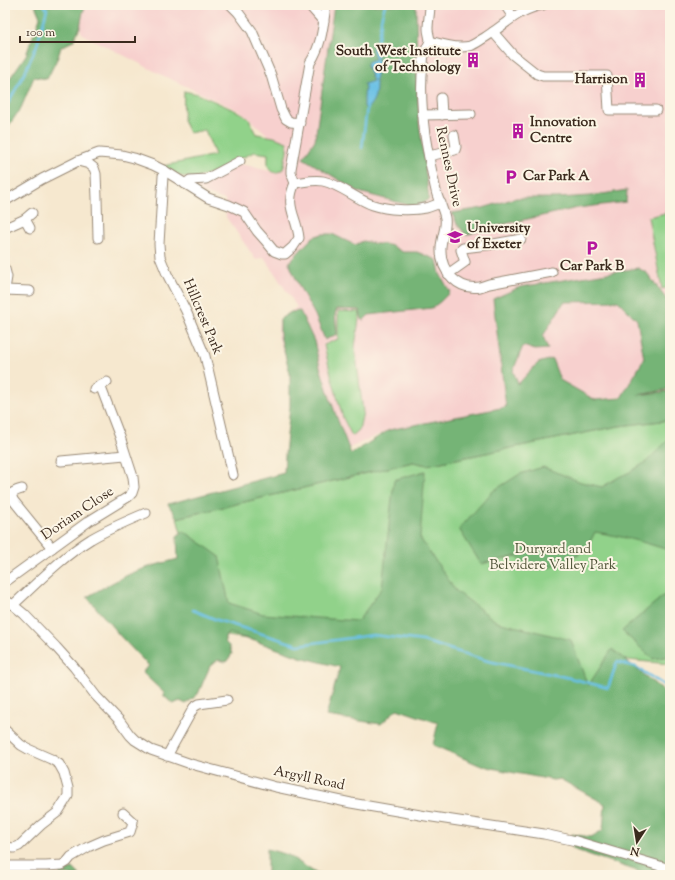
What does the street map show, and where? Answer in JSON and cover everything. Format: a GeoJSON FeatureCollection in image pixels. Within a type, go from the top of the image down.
{"type":"FeatureCollection","features":[{"type":"Feature","properties":{"kind":"street"},"geometry":{"type":"LineString","coordinates":[[231,5],[252,31],[271,75],[281,109],[286,119],[291,122],[300,123]]}},
{"type":"Feature","properties":{"kind":"street"},"geometry":{"type":"LineString","coordinates":[[310,5],[324,22]]}},
{"type":"Feature","properties":{"kind":"street"},"geometry":{"type":"LineString","coordinates":[[5,201],[42,179],[78,161],[99,153],[122,155],[143,161],[165,171],[208,198],[244,212],[257,231],[274,251],[285,254],[293,247],[299,238],[297,224],[291,208],[290,196],[294,187],[291,169],[310,63],[320,45],[326,5]]}},
{"type":"Feature","properties":{"kind":"street","name":"Rennes Drive"},"geometry":{"type":"LineString","coordinates":[[430,5],[428,31],[430,41],[425,53],[423,64],[423,115],[429,156],[445,224],[441,242],[441,255],[448,274]]}},
{"type":"Feature","properties":{"kind":"street"},"geometry":{"type":"LineString","coordinates":[[505,5],[513,17]]}},
{"type":"Feature","properties":{"kind":"street"},"geometry":{"type":"LineString","coordinates":[[430,41],[462,47],[469,46],[476,43],[513,17],[529,8],[543,5]]}},
{"type":"Feature","properties":{"kind":"street"},"geometry":{"type":"LineString","coordinates":[[493,32],[514,55],[537,74],[544,76],[606,76],[609,110],[656,110]]}},
{"type":"Feature","properties":{"kind":"street"},"geometry":{"type":"LineString","coordinates":[[441,98],[442,114]]}},
{"type":"Feature","properties":{"kind":"street"},"geometry":{"type":"LineString","coordinates":[[423,115],[471,114]]}},
{"type":"Feature","properties":{"kind":"street"},"geometry":{"type":"LineString","coordinates":[[429,156],[455,150],[454,135]]}},
{"type":"Feature","properties":{"kind":"street"},"geometry":{"type":"LineString","coordinates":[[78,161],[89,164],[94,168],[96,174],[98,238]]}},
{"type":"Feature","properties":{"kind":"street"},"geometry":{"type":"LineString","coordinates":[[185,184],[190,180],[206,178],[240,162]]}},
{"type":"Feature","properties":{"kind":"street","name":"Hillcrest Park"},"geometry":{"type":"LineString","coordinates":[[165,171],[163,176],[159,244],[160,257],[186,311],[205,356],[233,475]]}},
{"type":"Feature","properties":{"kind":"street"},"geometry":{"type":"LineString","coordinates":[[294,187],[308,181],[323,181],[334,185],[363,201],[388,208],[418,209],[441,203]]}},
{"type":"Feature","properties":{"kind":"street"},"geometry":{"type":"LineString","coordinates":[[5,228],[28,216],[30,228]]}},
{"type":"Feature","properties":{"kind":"street"},"geometry":{"type":"LineString","coordinates":[[520,239],[463,248],[461,250],[465,262],[448,274],[458,284],[479,287],[552,272]]}},
{"type":"Feature","properties":{"kind":"street"},"geometry":{"type":"LineString","coordinates":[[5,268],[7,277],[5,290],[30,291]]}},
{"type":"Feature","properties":{"kind":"street","name":"Doriam Close"},"geometry":{"type":"LineString","coordinates":[[5,582],[89,521],[132,493],[134,487],[132,477],[120,437],[100,385]]}},
{"type":"Feature","properties":{"kind":"street"},"geometry":{"type":"LineString","coordinates":[[61,461],[125,455]]}},
{"type":"Feature","properties":{"kind":"street"},"geometry":{"type":"LineString","coordinates":[[22,489],[16,490],[8,496],[13,500],[52,548]]}},
{"type":"Feature","properties":{"kind":"street"},"geometry":{"type":"LineString","coordinates":[[9,602],[89,540],[109,529],[146,513]]}},
{"type":"Feature","properties":{"kind":"street","name":"Argyll Road"},"geometry":{"type":"LineString","coordinates":[[9,602],[24,614],[51,641],[74,667],[96,696],[119,720],[130,735],[151,750],[191,764],[251,780],[351,802],[426,816],[544,834],[576,841],[670,869]]}},
{"type":"Feature","properties":{"kind":"street"},"geometry":{"type":"LineString","coordinates":[[167,756],[194,707],[199,704],[227,700]]}},
{"type":"Feature","properties":{"kind":"street"},"geometry":{"type":"LineString","coordinates":[[5,730],[21,745],[59,764],[64,773],[68,788],[68,796],[58,812],[40,825],[19,846],[9,848]]}},
{"type":"Feature","properties":{"kind":"street"},"geometry":{"type":"LineString","coordinates":[[5,866],[46,866],[67,862],[71,857],[88,847],[104,840],[130,832],[133,822],[123,813]]}},
{"type":"Feature","properties":{"kind":"shaded area","name":"University of Exeter"},"geometry":{"type":"Polygon","coordinates":[[[65,5],[670,5],[670,392],[500,409],[389,430],[314,464],[294,406],[290,371],[278,336],[279,320],[297,307],[264,257],[256,260],[226,217],[225,200],[203,193],[193,186],[197,182],[239,164],[276,173],[287,152],[242,112],[166,77],[82,34],[73,9],[65,5]]]}},
{"type":"Feature","properties":{"kind":"green space"},"geometry":{"type":"Polygon","coordinates":[[[35,5],[86,5],[80,27],[73,41],[61,47],[58,57],[47,79],[34,77],[21,108],[5,131],[5,88],[26,55],[40,17],[35,5]]]}},
{"type":"Feature","properties":{"kind":"green space"},"geometry":{"type":"Polygon","coordinates":[[[334,5],[416,5],[419,121],[429,199],[416,207],[359,192],[303,158],[315,140],[334,5]]]}},
{"type":"Feature","properties":{"kind":"green space"},"geometry":{"type":"Polygon","coordinates":[[[184,91],[198,94],[243,114],[249,119],[257,134],[274,137],[287,142],[287,152],[283,169],[276,173],[273,172],[268,166],[268,154],[254,152],[233,161],[221,169],[195,179],[180,176],[163,166],[215,155],[205,130],[189,133],[183,120],[184,91]]]}},
{"type":"Feature","properties":{"kind":"green space"},"geometry":{"type":"Polygon","coordinates":[[[627,190],[626,202],[578,208],[491,227],[466,235],[457,224],[452,213],[483,208],[516,198],[590,196],[627,190]]]}},
{"type":"Feature","properties":{"kind":"green space"},"geometry":{"type":"Polygon","coordinates":[[[670,212],[670,287],[662,289],[648,217],[670,212]]]}},
{"type":"Feature","properties":{"kind":"green space"},"geometry":{"type":"Polygon","coordinates":[[[322,234],[332,234],[355,245],[363,241],[393,246],[403,252],[417,252],[437,260],[440,274],[450,292],[432,308],[369,315],[363,321],[360,310],[337,309],[335,314],[337,334],[325,340],[315,315],[300,288],[289,263],[313,237],[322,234]]]}},
{"type":"Feature","properties":{"kind":"green space"},"geometry":{"type":"Polygon","coordinates":[[[638,268],[647,273],[670,304],[670,389],[638,395],[670,391],[670,420],[619,426],[427,465],[413,462],[177,518],[168,504],[284,473],[290,407],[290,373],[280,336],[280,319],[291,312],[300,311],[314,341],[329,395],[351,454],[389,430],[506,407],[493,299],[520,287],[638,268]],[[618,301],[564,302],[543,336],[548,349],[535,350],[523,346],[513,371],[518,384],[538,363],[552,359],[560,380],[595,400],[621,398],[644,359],[637,320],[618,301]]]}},
{"type":"Feature","properties":{"kind":"green space"},"geometry":{"type":"Polygon","coordinates":[[[338,311],[360,312],[355,347],[363,412],[359,430],[352,436],[343,418],[324,345],[338,339],[338,311]]]}},
{"type":"Feature","properties":{"kind":"green space","name":"Duryard and Belvidere Valley Park"},"geometry":{"type":"Polygon","coordinates":[[[670,420],[670,664],[617,659],[611,691],[565,681],[299,648],[188,629],[177,536],[181,533],[177,518],[413,462],[427,465],[619,426],[670,420]]]}},
{"type":"Feature","properties":{"kind":"green space"},"geometry":{"type":"Polygon","coordinates":[[[670,438],[670,553],[668,550],[641,542],[595,532],[589,544],[579,554],[551,567],[533,570],[517,556],[481,564],[459,529],[493,491],[520,474],[543,467],[581,482],[602,487],[646,462],[670,438]]]}},
{"type":"Feature","properties":{"kind":"green space"},"geometry":{"type":"Polygon","coordinates":[[[425,471],[420,538],[456,591],[497,622],[571,640],[588,686],[612,649],[670,695],[670,875],[649,875],[573,849],[572,834],[591,837],[603,830],[605,804],[560,779],[553,780],[479,765],[433,745],[438,723],[397,709],[381,724],[326,716],[340,667],[300,657],[229,633],[225,636],[225,642],[229,646],[232,654],[226,662],[218,660],[210,666],[198,694],[186,704],[180,701],[173,704],[142,672],[149,666],[120,636],[87,597],[132,573],[178,559],[177,536],[184,531],[219,556],[229,603],[263,614],[358,621],[382,588],[394,480],[425,471]]]}},
{"type":"Feature","properties":{"kind":"green space"},"geometry":{"type":"Polygon","coordinates":[[[670,590],[670,656],[653,659],[622,631],[670,590]]]}},
{"type":"Feature","properties":{"kind":"green space"},"geometry":{"type":"Polygon","coordinates":[[[267,849],[288,855],[317,874],[329,875],[269,875],[267,873],[267,849]]]}},
{"type":"Feature","properties":{"kind":"green space"},"geometry":{"type":"Polygon","coordinates":[[[73,868],[80,875],[60,875],[60,871],[73,868]]]}},
{"type":"Feature","properties":{"kind":"water"},"geometry":{"type":"Polygon","coordinates":[[[374,44],[377,45],[380,50],[377,59],[379,60],[375,81],[376,93],[367,109],[364,107],[364,84],[373,81],[367,63],[375,59],[372,49],[374,44]]]}},
{"type":"Feature","properties":{"kind":"waterway"},"geometry":{"type":"LineString","coordinates":[[5,109],[25,72],[37,45],[47,9],[44,5]]}},
{"type":"Feature","properties":{"kind":"waterway"},"geometry":{"type":"LineString","coordinates":[[376,47],[385,5]]}},
{"type":"Feature","properties":{"kind":"waterway"},"geometry":{"type":"LineString","coordinates":[[362,148],[367,107]]}},
{"type":"Feature","properties":{"kind":"waterway"},"geometry":{"type":"LineString","coordinates":[[193,610],[217,620],[298,645],[373,635],[423,641],[488,661],[570,678],[608,688],[617,662],[636,667],[670,689]]}},
{"type":"Feature","properties":{"kind":"place","name":"South West Institute of Technology"},"geometry":{"type":"Point","coordinates":[473,60]}},
{"type":"Feature","properties":{"kind":"place","name":"Harrison"},"geometry":{"type":"Point","coordinates":[640,80]}},
{"type":"Feature","properties":{"kind":"place","name":"Innovation Centre"},"geometry":{"type":"Point","coordinates":[518,131]}},
{"type":"Feature","properties":{"kind":"place","name":"Car Park A"},"geometry":{"type":"Point","coordinates":[511,177]}},
{"type":"Feature","properties":{"kind":"place","name":"University of Exeter"},"geometry":{"type":"Point","coordinates":[455,237]}},
{"type":"Feature","properties":{"kind":"place","name":"Car Park B"},"geometry":{"type":"Point","coordinates":[592,248]}}]}
